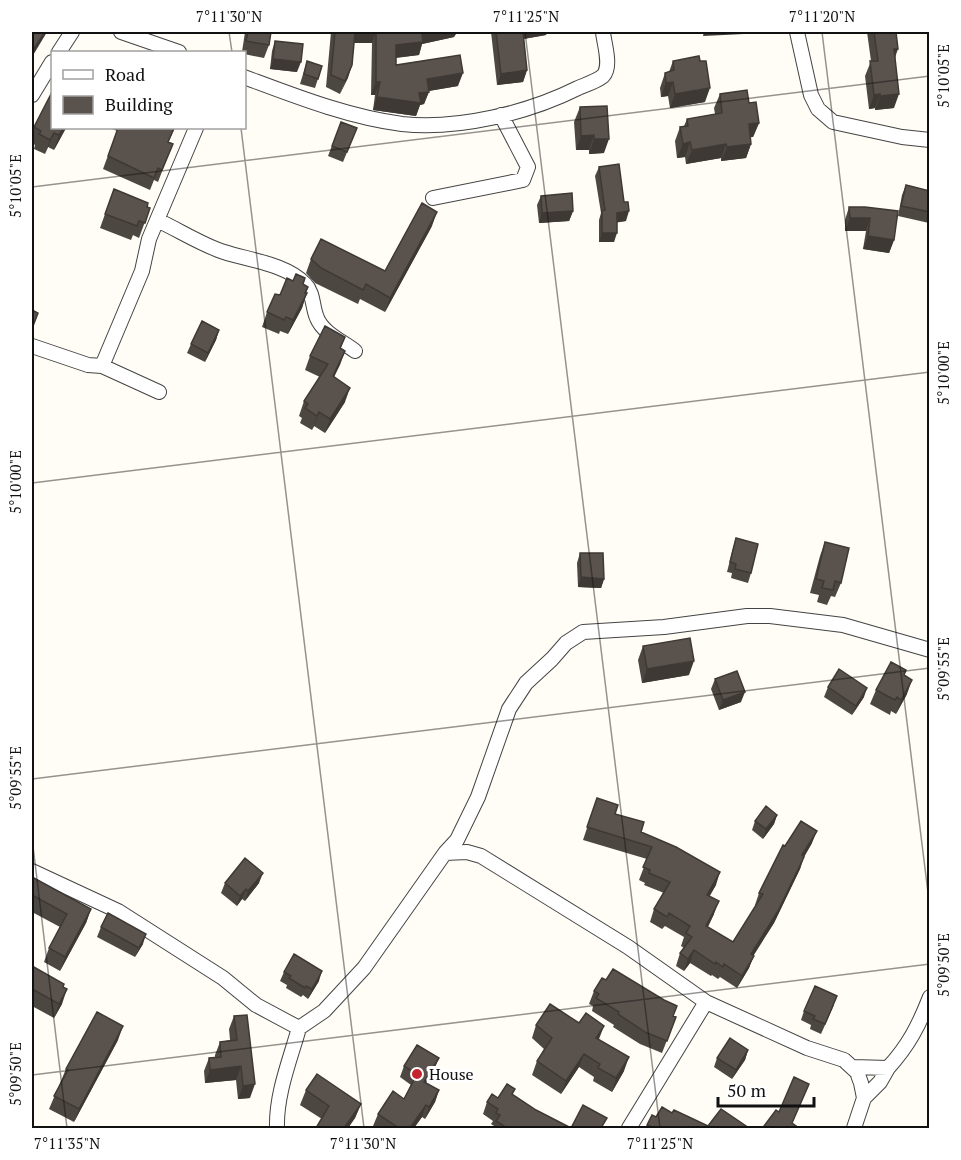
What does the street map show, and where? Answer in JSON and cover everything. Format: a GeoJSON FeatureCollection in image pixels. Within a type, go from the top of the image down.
{"type":"FeatureCollection","features":[{"type":"Feature","properties":{"kind":"street"},"geometry":{"type":"LineString","coordinates":[[60,51],[72,32]]}},
{"type":"Feature","properties":{"kind":"street"},"geometry":{"type":"LineString","coordinates":[[121,32],[176,51]]}},
{"type":"Feature","properties":{"kind":"street"},"geometry":{"type":"LineString","coordinates":[[246,78],[335,109],[401,123],[438,126],[501,115],[552,101],[602,76],[607,67],[603,32]]}},
{"type":"Feature","properties":{"kind":"street"},"geometry":{"type":"LineString","coordinates":[[797,32],[811,95],[818,109],[833,122],[902,137],[930,140]]}},
{"type":"Feature","properties":{"kind":"street"},"geometry":{"type":"LineString","coordinates":[[32,95],[51,64]]}},
{"type":"Feature","properties":{"kind":"street"},"geometry":{"type":"LineString","coordinates":[[433,198],[523,180],[528,167],[501,115]]}},
{"type":"Feature","properties":{"kind":"street"},"geometry":{"type":"LineString","coordinates":[[102,366],[142,271],[149,238],[196,129]]}},
{"type":"Feature","properties":{"kind":"street"},"geometry":{"type":"LineString","coordinates":[[157,220],[222,252],[272,265],[297,278],[306,285],[312,298],[316,317],[323,328],[355,351]]}},
{"type":"Feature","properties":{"kind":"street"},"geometry":{"type":"LineString","coordinates":[[32,346],[88,365],[102,366],[159,392]]}},
{"type":"Feature","properties":{"kind":"street"},"geometry":{"type":"LineString","coordinates":[[277,1128],[280,1095],[299,1028],[324,1011],[364,968],[445,853],[457,840],[478,797],[509,709],[526,683],[566,643],[583,632],[664,627],[747,616],[770,616],[843,625],[930,650]]}},
{"type":"Feature","properties":{"kind":"street"},"geometry":{"type":"LineString","coordinates":[[445,853],[467,852],[481,856],[628,947],[706,1002],[807,1048],[844,1060],[853,1067],[861,1083],[864,1098]]}},
{"type":"Feature","properties":{"kind":"street"},"geometry":{"type":"LineString","coordinates":[[32,871],[118,911],[223,978],[256,1005],[299,1028]]}},
{"type":"Feature","properties":{"kind":"street"},"geometry":{"type":"LineString","coordinates":[[854,1128],[864,1098],[880,1082],[888,1068],[904,1050],[930,996]]}},
{"type":"Feature","properties":{"kind":"street"},"geometry":{"type":"LineString","coordinates":[[629,1128],[706,1002]]}},
{"type":"Feature","properties":{"kind":"street"},"geometry":{"type":"LineString","coordinates":[[853,1067],[888,1068]]}},
{"type":"Feature","properties":{"kind":"building"},"geometry":{"type":"Polygon","coordinates":[[[32,32],[45,32],[33,50],[32,49],[32,32]]]}},
{"type":"Feature","properties":{"kind":"building"},"geometry":{"type":"Polygon","coordinates":[[[248,32],[271,32],[269,45],[246,41],[248,32]]]}},
{"type":"Feature","properties":{"kind":"building"},"geometry":{"type":"Polygon","coordinates":[[[335,32],[355,32],[352,65],[345,81],[331,75],[335,32]]]}},
{"type":"Feature","properties":{"kind":"building"},"geometry":{"type":"Polygon","coordinates":[[[376,32],[427,32],[422,33],[423,42],[396,45],[396,65],[460,55],[463,73],[427,79],[429,92],[419,93],[421,103],[377,97],[380,82],[376,82],[376,32]]]}},
{"type":"Feature","properties":{"kind":"building"},"geometry":{"type":"Polygon","coordinates":[[[496,32],[523,32],[527,70],[501,74],[496,32]]]}},
{"type":"Feature","properties":{"kind":"building"},"geometry":{"type":"Polygon","coordinates":[[[874,32],[896,32],[898,49],[894,49],[899,94],[874,95],[870,61],[878,61],[874,32]]]}},
{"type":"Feature","properties":{"kind":"building"},"geometry":{"type":"Polygon","coordinates":[[[275,41],[303,44],[301,62],[273,59],[275,41]]]}},
{"type":"Feature","properties":{"kind":"building"},"geometry":{"type":"Polygon","coordinates":[[[699,56],[700,61],[706,61],[710,88],[675,94],[673,82],[666,83],[665,73],[674,70],[673,61],[699,56]]]}},
{"type":"Feature","properties":{"kind":"building"},"geometry":{"type":"Polygon","coordinates":[[[307,61],[322,66],[318,79],[304,74],[307,61]]]}},
{"type":"Feature","properties":{"kind":"building"},"geometry":{"type":"Polygon","coordinates":[[[747,90],[749,103],[756,102],[759,123],[749,124],[751,144],[727,147],[726,144],[692,150],[690,142],[683,144],[680,127],[688,126],[687,119],[722,113],[720,94],[747,90]]]}},
{"type":"Feature","properties":{"kind":"building"},"geometry":{"type":"Polygon","coordinates":[[[51,94],[51,129],[62,129],[59,135],[54,133],[50,140],[39,134],[41,131],[34,127],[51,94]]]}},
{"type":"Feature","properties":{"kind":"building"},"geometry":{"type":"Polygon","coordinates":[[[607,106],[609,139],[594,139],[594,135],[581,136],[580,107],[607,106]]]}},
{"type":"Feature","properties":{"kind":"building"},"geometry":{"type":"Polygon","coordinates":[[[341,122],[357,128],[347,152],[332,146],[341,122]]]}},
{"type":"Feature","properties":{"kind":"building"},"geometry":{"type":"Polygon","coordinates":[[[118,129],[174,129],[168,142],[173,144],[162,170],[158,168],[154,178],[108,156],[118,129]]]}},
{"type":"Feature","properties":{"kind":"building"},"geometry":{"type":"Polygon","coordinates":[[[619,164],[624,202],[628,202],[629,211],[617,213],[617,233],[602,233],[602,210],[605,210],[599,167],[619,164]]]}},
{"type":"Feature","properties":{"kind":"building"},"geometry":{"type":"Polygon","coordinates":[[[906,185],[930,191],[930,212],[901,206],[906,185]]]}},
{"type":"Feature","properties":{"kind":"building"},"geometry":{"type":"Polygon","coordinates":[[[114,189],[148,203],[147,207],[150,208],[145,223],[139,221],[137,226],[105,214],[114,189]]]}},
{"type":"Feature","properties":{"kind":"building"},"geometry":{"type":"Polygon","coordinates":[[[572,193],[573,211],[542,213],[541,196],[572,193]]]}},
{"type":"Feature","properties":{"kind":"building"},"geometry":{"type":"Polygon","coordinates":[[[422,203],[437,212],[390,298],[366,284],[363,290],[321,268],[311,259],[321,239],[385,271],[422,203]]]}},
{"type":"Feature","properties":{"kind":"building"},"geometry":{"type":"Polygon","coordinates":[[[849,207],[898,211],[894,240],[868,236],[870,218],[850,218],[849,207]]]}},
{"type":"Feature","properties":{"kind":"building"},"geometry":{"type":"Polygon","coordinates":[[[296,274],[305,278],[303,284],[308,287],[293,320],[286,317],[284,320],[267,312],[275,294],[280,295],[287,278],[293,281],[296,274]]]}},
{"type":"Feature","properties":{"kind":"building"},"geometry":{"type":"Polygon","coordinates":[[[32,310],[38,313],[33,326],[32,325],[32,310]]]}},
{"type":"Feature","properties":{"kind":"building"},"geometry":{"type":"Polygon","coordinates":[[[202,321],[219,330],[208,353],[191,344],[202,321]]]}},
{"type":"Feature","properties":{"kind":"building"},"geometry":{"type":"Polygon","coordinates":[[[325,326],[345,337],[340,348],[345,351],[333,376],[350,388],[330,419],[319,412],[317,416],[305,408],[308,404],[304,401],[328,364],[310,356],[325,326]]]}},
{"type":"Feature","properties":{"kind":"building"},"geometry":{"type":"Polygon","coordinates":[[[736,538],[758,544],[751,573],[735,569],[736,564],[730,562],[736,538]]]}},
{"type":"Feature","properties":{"kind":"building"},"geometry":{"type":"Polygon","coordinates":[[[825,542],[849,548],[841,583],[835,581],[833,590],[822,588],[824,581],[816,579],[825,542]]]}},
{"type":"Feature","properties":{"kind":"building"},"geometry":{"type":"Polygon","coordinates":[[[580,553],[603,553],[604,579],[581,577],[580,553]]]}},
{"type":"Feature","properties":{"kind":"building"},"geometry":{"type":"Polygon","coordinates":[[[690,638],[694,661],[647,669],[643,646],[690,638]]]}},
{"type":"Feature","properties":{"kind":"building"},"geometry":{"type":"Polygon","coordinates":[[[891,662],[906,670],[904,675],[912,680],[901,700],[897,697],[895,700],[876,690],[891,662]]]}},
{"type":"Feature","properties":{"kind":"building"},"geometry":{"type":"Polygon","coordinates":[[[839,669],[867,688],[856,706],[828,687],[839,669]]]}},
{"type":"Feature","properties":{"kind":"building"},"geometry":{"type":"Polygon","coordinates":[[[737,671],[745,692],[723,700],[715,679],[737,671]]]}},
{"type":"Feature","properties":{"kind":"building"},"geometry":{"type":"Polygon","coordinates":[[[597,798],[618,805],[615,814],[644,822],[641,832],[676,847],[720,872],[707,895],[719,901],[706,926],[733,942],[763,894],[759,893],[783,845],[785,846],[801,821],[817,831],[802,855],[804,857],[778,911],[751,954],[754,956],[742,976],[724,964],[723,967],[716,962],[715,964],[694,950],[688,959],[680,953],[692,937],[686,933],[690,926],[669,913],[667,917],[654,909],[670,882],[649,873],[650,870],[643,867],[652,847],[587,827],[597,798]]]}},
{"type":"Feature","properties":{"kind":"building"},"geometry":{"type":"Polygon","coordinates":[[[766,806],[777,815],[766,829],[755,821],[766,806]]]}},
{"type":"Feature","properties":{"kind":"building"},"geometry":{"type":"Polygon","coordinates":[[[245,858],[263,873],[248,891],[246,889],[240,896],[225,883],[245,858]]]}},
{"type":"Feature","properties":{"kind":"building"},"geometry":{"type":"Polygon","coordinates":[[[32,877],[91,909],[65,957],[49,948],[67,914],[32,895],[32,877]]]}},
{"type":"Feature","properties":{"kind":"building"},"geometry":{"type":"Polygon","coordinates":[[[108,913],[146,934],[139,948],[101,927],[108,913]]]}},
{"type":"Feature","properties":{"kind":"building"},"geometry":{"type":"Polygon","coordinates":[[[294,954],[322,971],[312,989],[306,986],[305,988],[284,972],[294,954]]]}},
{"type":"Feature","properties":{"kind":"building"},"geometry":{"type":"Polygon","coordinates":[[[32,966],[64,984],[63,987],[67,989],[59,1004],[32,989],[32,966]]]}},
{"type":"Feature","properties":{"kind":"building"},"geometry":{"type":"Polygon","coordinates":[[[613,969],[677,1006],[673,1016],[676,1017],[667,1041],[645,1032],[596,998],[599,994],[594,991],[602,978],[606,980],[613,969]]]}},
{"type":"Feature","properties":{"kind":"building"},"geometry":{"type":"Polygon","coordinates":[[[815,986],[837,996],[825,1024],[813,1019],[815,1016],[804,1011],[815,986]]]}},
{"type":"Feature","properties":{"kind":"building"},"geometry":{"type":"Polygon","coordinates":[[[550,1004],[579,1023],[586,1013],[604,1026],[596,1038],[629,1057],[616,1078],[598,1068],[600,1064],[584,1054],[566,1081],[537,1061],[552,1038],[536,1025],[550,1004]]]}},
{"type":"Feature","properties":{"kind":"building"},"geometry":{"type":"Polygon","coordinates":[[[97,1012],[123,1026],[79,1109],[54,1096],[97,1012]]]}},
{"type":"Feature","properties":{"kind":"building"},"geometry":{"type":"Polygon","coordinates":[[[247,1015],[255,1084],[243,1086],[241,1066],[210,1070],[209,1058],[221,1057],[220,1042],[237,1040],[234,1016],[247,1015]]]}},
{"type":"Feature","properties":{"kind":"building"},"geometry":{"type":"Polygon","coordinates":[[[730,1038],[748,1050],[736,1070],[717,1058],[730,1038]]]}},
{"type":"Feature","properties":{"kind":"building"},"geometry":{"type":"Polygon","coordinates":[[[417,1045],[439,1058],[424,1082],[439,1090],[429,1107],[426,1105],[410,1128],[399,1128],[378,1114],[393,1091],[404,1099],[417,1074],[404,1066],[417,1045]]]}},
{"type":"Feature","properties":{"kind":"building"},"geometry":{"type":"Polygon","coordinates":[[[317,1074],[361,1104],[344,1128],[316,1128],[329,1106],[306,1090],[317,1074]]]}},
{"type":"Feature","properties":{"kind":"building"},"geometry":{"type":"Polygon","coordinates":[[[794,1077],[809,1084],[792,1123],[799,1128],[767,1128],[764,1126],[776,1110],[779,1112],[794,1077]]]}},
{"type":"Feature","properties":{"kind":"building"},"geometry":{"type":"Polygon","coordinates":[[[507,1084],[515,1089],[512,1094],[536,1110],[571,1128],[507,1128],[496,1121],[500,1115],[496,1113],[498,1109],[487,1102],[492,1094],[498,1098],[507,1084]]]}},
{"type":"Feature","properties":{"kind":"building"},"geometry":{"type":"Polygon","coordinates":[[[583,1105],[607,1118],[601,1128],[571,1128],[583,1105]]]}},
{"type":"Feature","properties":{"kind":"building"},"geometry":{"type":"Polygon","coordinates":[[[662,1107],[672,1113],[674,1110],[708,1126],[721,1109],[749,1128],[655,1128],[647,1125],[652,1115],[656,1117],[662,1107]]]}},
{"type":"Feature","properties":{"kind":"place","name":"House"},"geometry":{"type":"Point","coordinates":[417,1074]}}]}
